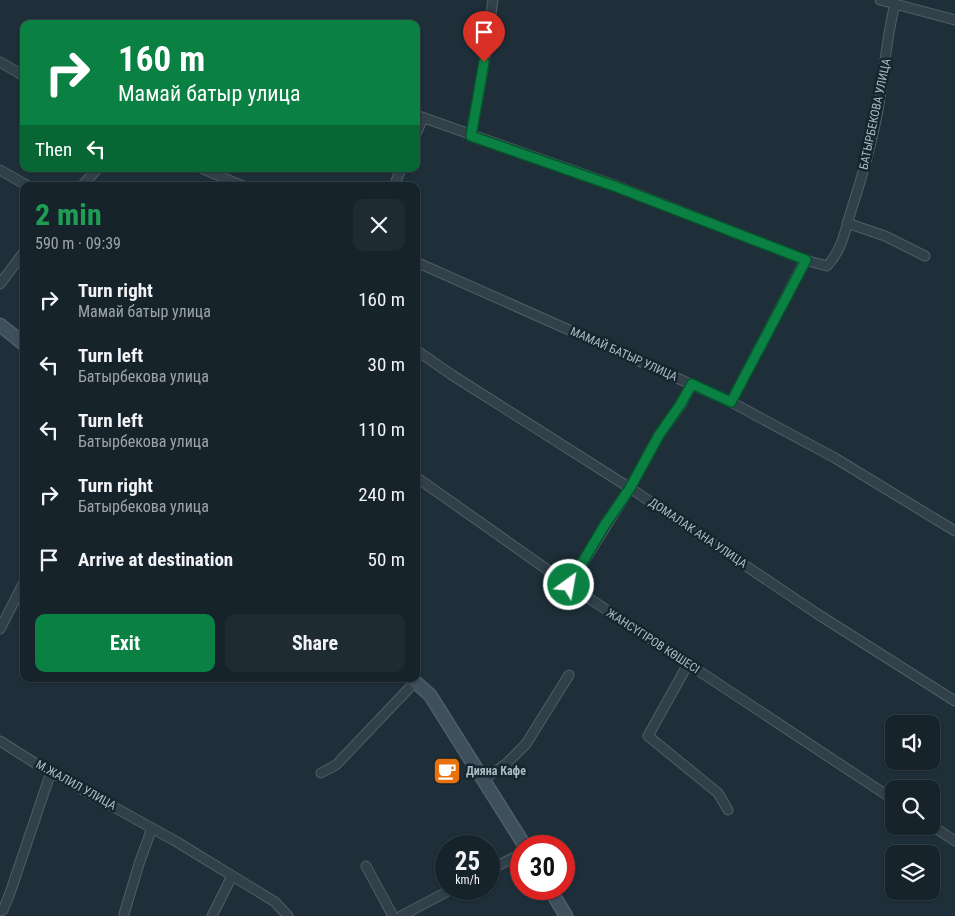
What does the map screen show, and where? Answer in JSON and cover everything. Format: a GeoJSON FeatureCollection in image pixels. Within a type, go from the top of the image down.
{"type":"FeatureCollection","features":[{"type":"Feature","properties":{"kind":"main road"},"geometry":{"type":"LineString","coordinates":[[0,325],[20,341]]}},
{"type":"Feature","properties":{"kind":"main road"},"geometry":{"type":"LineString","coordinates":[[415,682],[430,695],[518,835]]}},
{"type":"Feature","properties":{"kind":"main road"},"geometry":{"type":"LineString","coordinates":[[557,900],[566,916]]}},
{"type":"Feature","properties":{"kind":"street"},"geometry":{"type":"LineString","coordinates":[[471,136],[494,0]]}},
{"type":"Feature","properties":{"kind":"street"},"geometry":{"type":"LineString","coordinates":[[880,0],[955,20]]}},
{"type":"Feature","properties":{"kind":"street","name":"БАТЫРБЕКОВА УЛИЦА"},"geometry":{"type":"LineString","coordinates":[[420,117],[614,186],[806,260],[827,266],[836,256],[843,243],[868,157],[878,111],[895,4]]}},
{"type":"Feature","properties":{"kind":"street"},"geometry":{"type":"LineString","coordinates":[[0,62],[20,74]]}},
{"type":"Feature","properties":{"kind":"street"},"geometry":{"type":"LineString","coordinates":[[0,170],[21,182]]}},
{"type":"Feature","properties":{"kind":"street"},"geometry":{"type":"LineString","coordinates":[[86,182],[94,172]]}},
{"type":"Feature","properties":{"kind":"street"},"geometry":{"type":"LineString","coordinates":[[210,172],[234,182]]}},
{"type":"Feature","properties":{"kind":"street"},"geometry":{"type":"LineString","coordinates":[[847,224],[885,236],[925,256]]}},
{"type":"Feature","properties":{"kind":"street"},"geometry":{"type":"LineString","coordinates":[[0,284],[20,257]]}},
{"type":"Feature","properties":{"kind":"street"},"geometry":{"type":"LineString","coordinates":[[731,402],[806,260]]}},
{"type":"Feature","properties":{"kind":"street","name":"МАМАЙ БАТЫР УЛИЦА"},"geometry":{"type":"LineString","coordinates":[[420,264],[731,402],[835,458],[955,531]]}},
{"type":"Feature","properties":{"kind":"street","name":"ДОМАЛАК АНА УЛИЦА"},"geometry":{"type":"LineString","coordinates":[[420,353],[630,488],[816,613],[955,701]]}},
{"type":"Feature","properties":{"kind":"street"},"geometry":{"type":"LineString","coordinates":[[569,585],[604,526],[630,488],[659,435],[692,384]]}},
{"type":"Feature","properties":{"kind":"street","name":"ЖАНСҮГІРОВ КӨШЕСІ"},"geometry":{"type":"LineString","coordinates":[[420,479],[569,585],[885,794]]}},
{"type":"Feature","properties":{"kind":"street"},"geometry":{"type":"LineString","coordinates":[[0,629],[20,590]]}},
{"type":"Feature","properties":{"kind":"street"},"geometry":{"type":"LineString","coordinates":[[688,664],[648,736],[718,793],[728,810]]}},
{"type":"Feature","properties":{"kind":"street"},"geometry":{"type":"LineString","coordinates":[[484,778],[506,764],[526,744],[569,675]]}},
{"type":"Feature","properties":{"kind":"street"},"geometry":{"type":"LineString","coordinates":[[322,773],[336,765],[411,682]]}},
{"type":"Feature","properties":{"kind":"street","name":"М.ЖАЛИЛ УЛИЦА"},"geometry":{"type":"LineString","coordinates":[[0,741],[51,772],[152,828],[275,902],[288,916]]}},
{"type":"Feature","properties":{"kind":"street"},"geometry":{"type":"LineString","coordinates":[[0,911],[3,910],[10,892],[51,772]]}},
{"type":"Feature","properties":{"kind":"street"},"geometry":{"type":"LineString","coordinates":[[124,914],[152,828]]}},
{"type":"Feature","properties":{"kind":"street"},"geometry":{"type":"LineString","coordinates":[[940,831],[955,841]]}},
{"type":"Feature","properties":{"kind":"street"},"geometry":{"type":"LineString","coordinates":[[366,866],[393,916]]}},
{"type":"Feature","properties":{"kind":"street"},"geometry":{"type":"LineString","coordinates":[[212,916],[232,876]]}},
{"type":"Feature","properties":{"kind":"street"},"geometry":{"type":"LineString","coordinates":[[401,916],[435,898]]}},
{"type":"Feature","properties":{"kind":"place","name":"Дияна Кафе"},"geometry":{"type":"Point","coordinates":[447,771]}},
{"type":"Feature","properties":{"kind":"route"},"geometry":{"type":"LineString","coordinates":[[484,62],[471,136],[614,186],[806,260],[731,402],[692,384],[659,435],[630,488],[604,526],[569,585]]}}]}
